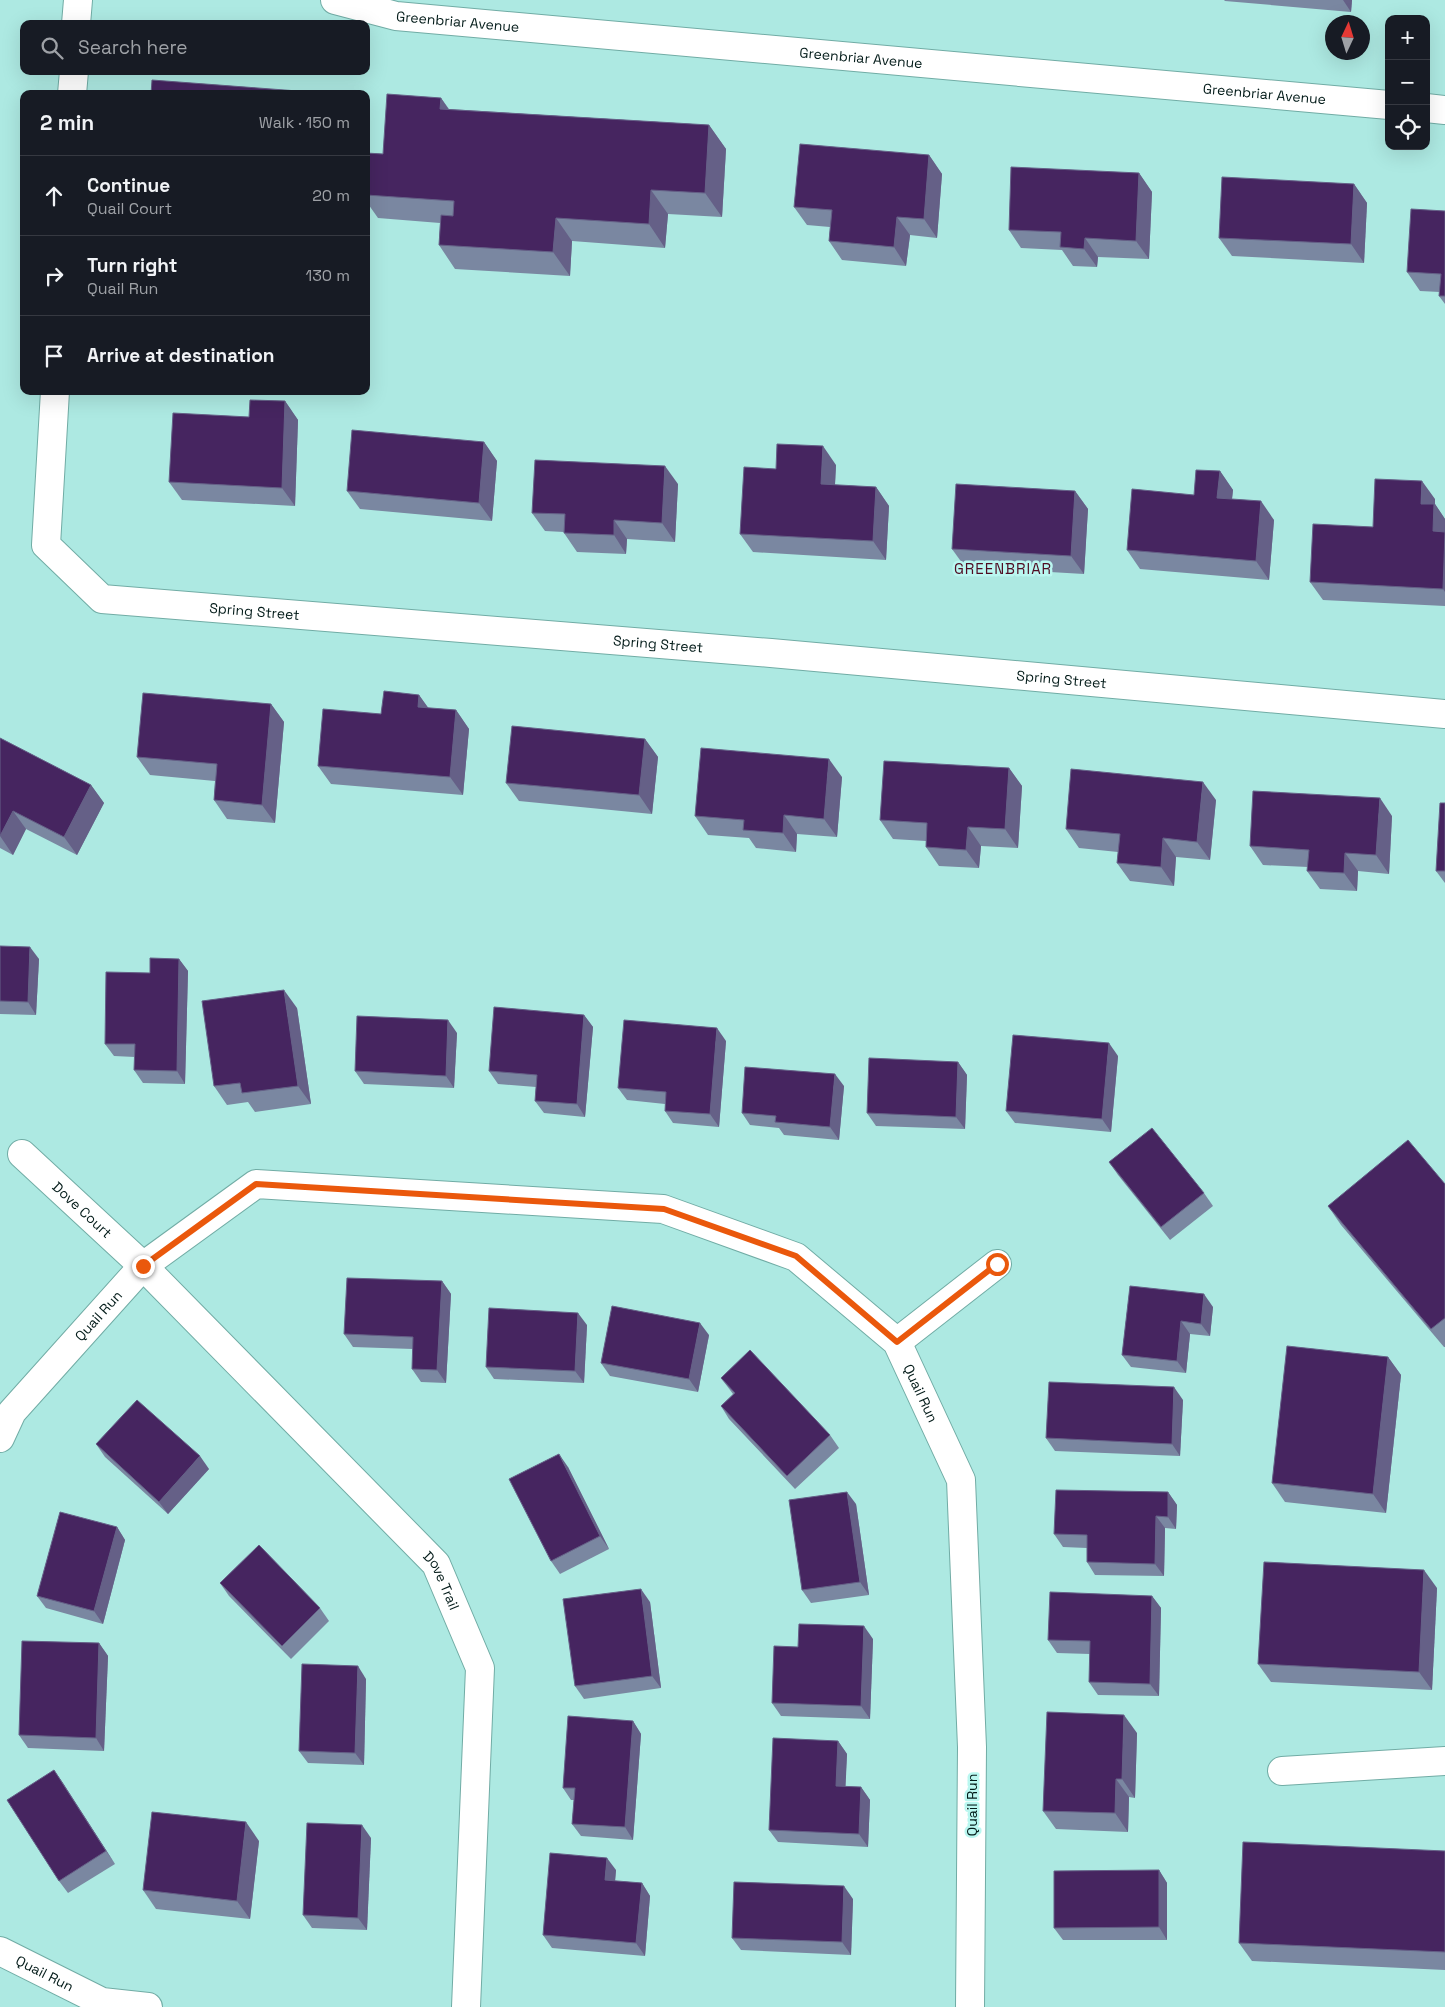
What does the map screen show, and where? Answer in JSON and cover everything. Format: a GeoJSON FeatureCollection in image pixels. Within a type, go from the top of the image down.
{"type":"FeatureCollection","features":[{"type":"Feature","properties":{"kind":"street"},"geometry":{"type":"LineString","coordinates":[[76,20],[78,0]]}},
{"type":"Feature","properties":{"kind":"street","name":"Greenbriar Avenue"},"geometry":{"type":"LineString","coordinates":[[334,0],[396,16],[1385,105]]}},
{"type":"Feature","properties":{"kind":"street"},"geometry":{"type":"LineString","coordinates":[[72,90],[74,75]]}},
{"type":"Feature","properties":{"kind":"street"},"geometry":{"type":"LineString","coordinates":[[1430,108],[1445,110]]}},
{"type":"Feature","properties":{"kind":"street","name":"Spring Street"},"geometry":{"type":"LineString","coordinates":[[55,395],[46,545],[102,599],[771,653],[1445,714]]}},
{"type":"Feature","properties":{"kind":"street","name":"Dove Court"},"geometry":{"type":"LineString","coordinates":[[22,1154],[143,1266]]}},
{"type":"Feature","properties":{"kind":"street","name":"Quail Run"},"geometry":{"type":"LineString","coordinates":[[0,1438],[12,1412],[143,1266],[256,1184],[664,1209],[796,1256],[897,1342],[961,1480],[972,1747],[970,2007]]}},
{"type":"Feature","properties":{"kind":"street"},"geometry":{"type":"LineString","coordinates":[[897,1342],[997,1264]]}},
{"type":"Feature","properties":{"kind":"street","name":"Dove Trail"},"geometry":{"type":"LineString","coordinates":[[143,1266],[436,1564],[480,1668],[466,2007]]}},
{"type":"Feature","properties":{"kind":"street"},"geometry":{"type":"LineString","coordinates":[[1282,1771],[1445,1761]]}},
{"type":"Feature","properties":{"kind":"street","name":"Quail Run"},"geometry":{"type":"LineString","coordinates":[[0,1950],[102,2002],[148,2007]]}},
{"type":"Feature","properties":{"kind":"building"},"geometry":{"type":"Polygon","coordinates":[[[152,80],[284,90],[151,90],[152,80]]]}},
{"type":"Feature","properties":{"kind":"building"},"geometry":{"type":"Polygon","coordinates":[[[387,94],[441,98],[440,109],[709,125],[705,193],[651,190],[649,224],[556,218],[553,252],[439,245],[441,215],[453,216],[454,201],[370,195],[370,153],[383,154],[387,94]]]}},
{"type":"Feature","properties":{"kind":"building"},"geometry":{"type":"Polygon","coordinates":[[[800,144],[929,155],[924,219],[897,217],[894,247],[829,241],[832,210],[794,207],[800,144]]]}},
{"type":"Feature","properties":{"kind":"building"},"geometry":{"type":"Polygon","coordinates":[[[1011,167],[1139,173],[1136,241],[1085,238],[1084,249],[1060,247],[1061,232],[1009,230],[1011,167]]]}},
{"type":"Feature","properties":{"kind":"building"},"geometry":{"type":"Polygon","coordinates":[[[1222,177],[1354,184],[1351,244],[1219,238],[1222,177]]]}},
{"type":"Feature","properties":{"kind":"building"},"geometry":{"type":"Polygon","coordinates":[[[1411,209],[1445,211],[1445,296],[1439,296],[1441,274],[1407,272],[1411,209]]]}},
{"type":"Feature","properties":{"kind":"building"},"geometry":{"type":"Polygon","coordinates":[[[250,400],[285,401],[282,488],[169,482],[173,413],[249,417],[250,400]]]}},
{"type":"Feature","properties":{"kind":"building"},"geometry":{"type":"Polygon","coordinates":[[[352,430],[484,442],[479,503],[347,491],[352,430]]]}},
{"type":"Feature","properties":{"kind":"building"},"geometry":{"type":"Polygon","coordinates":[[[777,444],[823,446],[821,484],[876,487],[873,541],[740,534],[744,467],[776,469],[777,444]]]}},
{"type":"Feature","properties":{"kind":"building"},"geometry":{"type":"Polygon","coordinates":[[[535,460],[665,466],[662,523],[614,520],[614,535],[564,533],[565,514],[532,513],[535,460]]]}},
{"type":"Feature","properties":{"kind":"building"},"geometry":{"type":"Polygon","coordinates":[[[1196,470],[1220,471],[1217,498],[1261,501],[1256,561],[1127,550],[1132,489],[1194,495],[1196,470]]]}},
{"type":"Feature","properties":{"kind":"building"},"geometry":{"type":"Polygon","coordinates":[[[1375,479],[1422,481],[1421,504],[1434,504],[1433,531],[1445,532],[1443,589],[1310,582],[1313,524],[1373,527],[1375,479]]]}},
{"type":"Feature","properties":{"kind":"building"},"geometry":{"type":"Polygon","coordinates":[[[956,484],[1075,491],[1071,556],[952,549],[956,484]]]}},
{"type":"Feature","properties":{"kind":"building"},"geometry":{"type":"Polygon","coordinates":[[[384,691],[419,695],[418,707],[456,710],[450,777],[318,766],[323,709],[381,714],[384,691]]]}},
{"type":"Feature","properties":{"kind":"building"},"geometry":{"type":"Polygon","coordinates":[[[143,693],[271,704],[262,805],[214,800],[217,764],[137,757],[143,693]]]}},
{"type":"Feature","properties":{"kind":"building"},"geometry":{"type":"Polygon","coordinates":[[[512,726],[645,739],[639,795],[506,783],[512,726]]]}},
{"type":"Feature","properties":{"kind":"building"},"geometry":{"type":"Polygon","coordinates":[[[0,738],[91,785],[64,837],[13,811],[0,836],[0,738]]]}},
{"type":"Feature","properties":{"kind":"building"},"geometry":{"type":"Polygon","coordinates":[[[701,748],[829,759],[824,819],[784,815],[783,833],[743,830],[744,820],[695,816],[701,748]]]}},
{"type":"Feature","properties":{"kind":"building"},"geometry":{"type":"Polygon","coordinates":[[[884,761],[1009,768],[1005,829],[968,827],[966,850],[926,847],[927,823],[880,820],[884,761]]]}},
{"type":"Feature","properties":{"kind":"building"},"geometry":{"type":"Polygon","coordinates":[[[1071,769],[1203,782],[1197,842],[1163,838],[1161,867],[1117,863],[1120,834],[1066,829],[1071,769]]]}},
{"type":"Feature","properties":{"kind":"building"},"geometry":{"type":"Polygon","coordinates":[[[1253,791],[1380,798],[1376,855],[1345,853],[1344,873],[1307,871],[1309,850],[1250,846],[1253,791]]]}},
{"type":"Feature","properties":{"kind":"building"},"geometry":{"type":"Polygon","coordinates":[[[1440,803],[1445,803],[1445,871],[1436,871],[1440,803]]]}},
{"type":"Feature","properties":{"kind":"building"},"geometry":{"type":"Polygon","coordinates":[[[0,946],[30,947],[28,1002],[0,1001],[0,946]]]}},
{"type":"Feature","properties":{"kind":"building"},"geometry":{"type":"Polygon","coordinates":[[[150,958],[179,959],[177,1071],[134,1070],[135,1044],[105,1044],[106,972],[150,973],[150,958]]]}},
{"type":"Feature","properties":{"kind":"building"},"geometry":{"type":"Polygon","coordinates":[[[284,990],[298,1086],[242,1093],[240,1083],[214,1086],[202,1001],[284,990]]]}},
{"type":"Feature","properties":{"kind":"building"},"geometry":{"type":"Polygon","coordinates":[[[494,1007],[584,1015],[577,1104],[535,1101],[537,1075],[489,1071],[494,1007]]]}},
{"type":"Feature","properties":{"kind":"building"},"geometry":{"type":"Polygon","coordinates":[[[357,1016],[448,1020],[446,1076],[355,1071],[357,1016]]]}},
{"type":"Feature","properties":{"kind":"building"},"geometry":{"type":"Polygon","coordinates":[[[624,1020],[717,1028],[710,1114],[665,1111],[666,1092],[618,1088],[624,1020]]]}},
{"type":"Feature","properties":{"kind":"building"},"geometry":{"type":"Polygon","coordinates":[[[1013,1035],[1109,1043],[1102,1119],[1006,1111],[1013,1035]]]}},
{"type":"Feature","properties":{"kind":"building"},"geometry":{"type":"Polygon","coordinates":[[[869,1058],[958,1062],[956,1117],[867,1113],[869,1058]]]}},
{"type":"Feature","properties":{"kind":"building"},"geometry":{"type":"Polygon","coordinates":[[[745,1067],[835,1074],[830,1127],[775,1122],[776,1116],[742,1113],[745,1067]]]}},
{"type":"Feature","properties":{"kind":"building"},"geometry":{"type":"Polygon","coordinates":[[[1152,1128],[1204,1193],[1161,1227],[1109,1162],[1152,1128]]]}},
{"type":"Feature","properties":{"kind":"building"},"geometry":{"type":"Polygon","coordinates":[[[1408,1140],[1445,1184],[1445,1318],[1431,1329],[1328,1206],[1408,1140]]]}},
{"type":"Feature","properties":{"kind":"building"},"geometry":{"type":"Polygon","coordinates":[[[347,1278],[442,1281],[437,1370],[412,1369],[413,1337],[344,1334],[347,1278]]]}},
{"type":"Feature","properties":{"kind":"building"},"geometry":{"type":"Polygon","coordinates":[[[1130,1286],[1204,1294],[1201,1324],[1181,1321],[1177,1361],[1122,1355],[1130,1286]]]}},
{"type":"Feature","properties":{"kind":"building"},"geometry":{"type":"Polygon","coordinates":[[[612,1306],[700,1323],[689,1379],[601,1363],[612,1306]]]}},
{"type":"Feature","properties":{"kind":"building"},"geometry":{"type":"Polygon","coordinates":[[[489,1308],[578,1313],[575,1371],[486,1367],[489,1308]]]}},
{"type":"Feature","properties":{"kind":"building"},"geometry":{"type":"Polygon","coordinates":[[[1287,1346],[1388,1357],[1373,1494],[1272,1483],[1287,1346]]]}},
{"type":"Feature","properties":{"kind":"building"},"geometry":{"type":"Polygon","coordinates":[[[750,1350],[830,1435],[787,1476],[721,1406],[735,1393],[721,1378],[750,1350]]]}},
{"type":"Feature","properties":{"kind":"building"},"geometry":{"type":"Polygon","coordinates":[[[1049,1382],[1174,1387],[1172,1444],[1046,1438],[1049,1382]]]}},
{"type":"Feature","properties":{"kind":"building"},"geometry":{"type":"Polygon","coordinates":[[[137,1400],[200,1456],[159,1502],[96,1444],[137,1400]]]}},
{"type":"Feature","properties":{"kind":"building"},"geometry":{"type":"Polygon","coordinates":[[[559,1454],[600,1536],[551,1561],[509,1479],[559,1454]]]}},
{"type":"Feature","properties":{"kind":"building"},"geometry":{"type":"Polygon","coordinates":[[[1056,1490],[1168,1492],[1168,1517],[1156,1516],[1155,1564],[1087,1562],[1087,1535],[1054,1534],[1056,1490]]]}},
{"type":"Feature","properties":{"kind":"building"},"geometry":{"type":"Polygon","coordinates":[[[847,1492],[860,1582],[802,1590],[789,1500],[847,1492]]]}},
{"type":"Feature","properties":{"kind":"building"},"geometry":{"type":"Polygon","coordinates":[[[60,1512],[117,1527],[94,1611],[37,1596],[60,1512]]]}},
{"type":"Feature","properties":{"kind":"building"},"geometry":{"type":"Polygon","coordinates":[[[259,1545],[320,1608],[282,1646],[220,1583],[259,1545]]]}},
{"type":"Feature","properties":{"kind":"building"},"geometry":{"type":"Polygon","coordinates":[[[1264,1562],[1424,1570],[1419,1672],[1258,1664],[1264,1562]]]}},
{"type":"Feature","properties":{"kind":"building"},"geometry":{"type":"Polygon","coordinates":[[[641,1589],[652,1676],[575,1686],[563,1599],[641,1589]]]}},
{"type":"Feature","properties":{"kind":"building"},"geometry":{"type":"Polygon","coordinates":[[[1050,1592],[1152,1596],[1150,1684],[1089,1682],[1090,1641],[1048,1640],[1050,1592]]]}},
{"type":"Feature","properties":{"kind":"building"},"geometry":{"type":"Polygon","coordinates":[[[799,1624],[864,1626],[861,1706],[772,1703],[774,1646],[798,1647],[799,1624]]]}},
{"type":"Feature","properties":{"kind":"building"},"geometry":{"type":"Polygon","coordinates":[[[22,1641],[99,1643],[96,1738],[19,1735],[22,1641]]]}},
{"type":"Feature","properties":{"kind":"building"},"geometry":{"type":"Polygon","coordinates":[[[302,1664],[358,1666],[355,1753],[299,1751],[302,1664]]]}},
{"type":"Feature","properties":{"kind":"building"},"geometry":{"type":"Polygon","coordinates":[[[1047,1712],[1124,1715],[1122,1779],[1116,1779],[1115,1813],[1043,1811],[1047,1712]]]}},
{"type":"Feature","properties":{"kind":"building"},"geometry":{"type":"Polygon","coordinates":[[[568,1716],[633,1721],[625,1827],[572,1824],[575,1788],[563,1788],[568,1716]]]}},
{"type":"Feature","properties":{"kind":"building"},"geometry":{"type":"Polygon","coordinates":[[[773,1738],[838,1741],[836,1786],[861,1787],[859,1834],[769,1830],[773,1738]]]}},
{"type":"Feature","properties":{"kind":"building"},"geometry":{"type":"Polygon","coordinates":[[[54,1770],[106,1851],[59,1881],[7,1800],[54,1770]]]}},
{"type":"Feature","properties":{"kind":"building"},"geometry":{"type":"Polygon","coordinates":[[[152,1812],[246,1822],[237,1901],[143,1890],[152,1812]]]}},
{"type":"Feature","properties":{"kind":"building"},"geometry":{"type":"Polygon","coordinates":[[[307,1823],[362,1825],[358,1918],[303,1915],[307,1823]]]}},
{"type":"Feature","properties":{"kind":"building"},"geometry":{"type":"Polygon","coordinates":[[[1243,1842],[1445,1851],[1445,1952],[1239,1943],[1243,1842]]]}},
{"type":"Feature","properties":{"kind":"building"},"geometry":{"type":"Polygon","coordinates":[[[550,1853],[607,1858],[605,1880],[642,1883],[636,1943],[543,1935],[550,1853]]]}},
{"type":"Feature","properties":{"kind":"building"},"geometry":{"type":"Polygon","coordinates":[[[1159,1870],[1159,1927],[1054,1928],[1054,1871],[1159,1870]]]}},
{"type":"Feature","properties":{"kind":"building"},"geometry":{"type":"Polygon","coordinates":[[[734,1882],[844,1886],[842,1942],[732,1938],[734,1882]]]}},
{"type":"Feature","properties":{"kind":"district","name":"GREENBRIAR"},"geometry":{"type":"Point","coordinates":[1003,569]}},
{"type":"Feature","properties":{"kind":"route"},"geometry":{"type":"LineString","coordinates":[[143,1266],[256,1184],[664,1209],[796,1256],[897,1342],[997,1264]]}}]}
